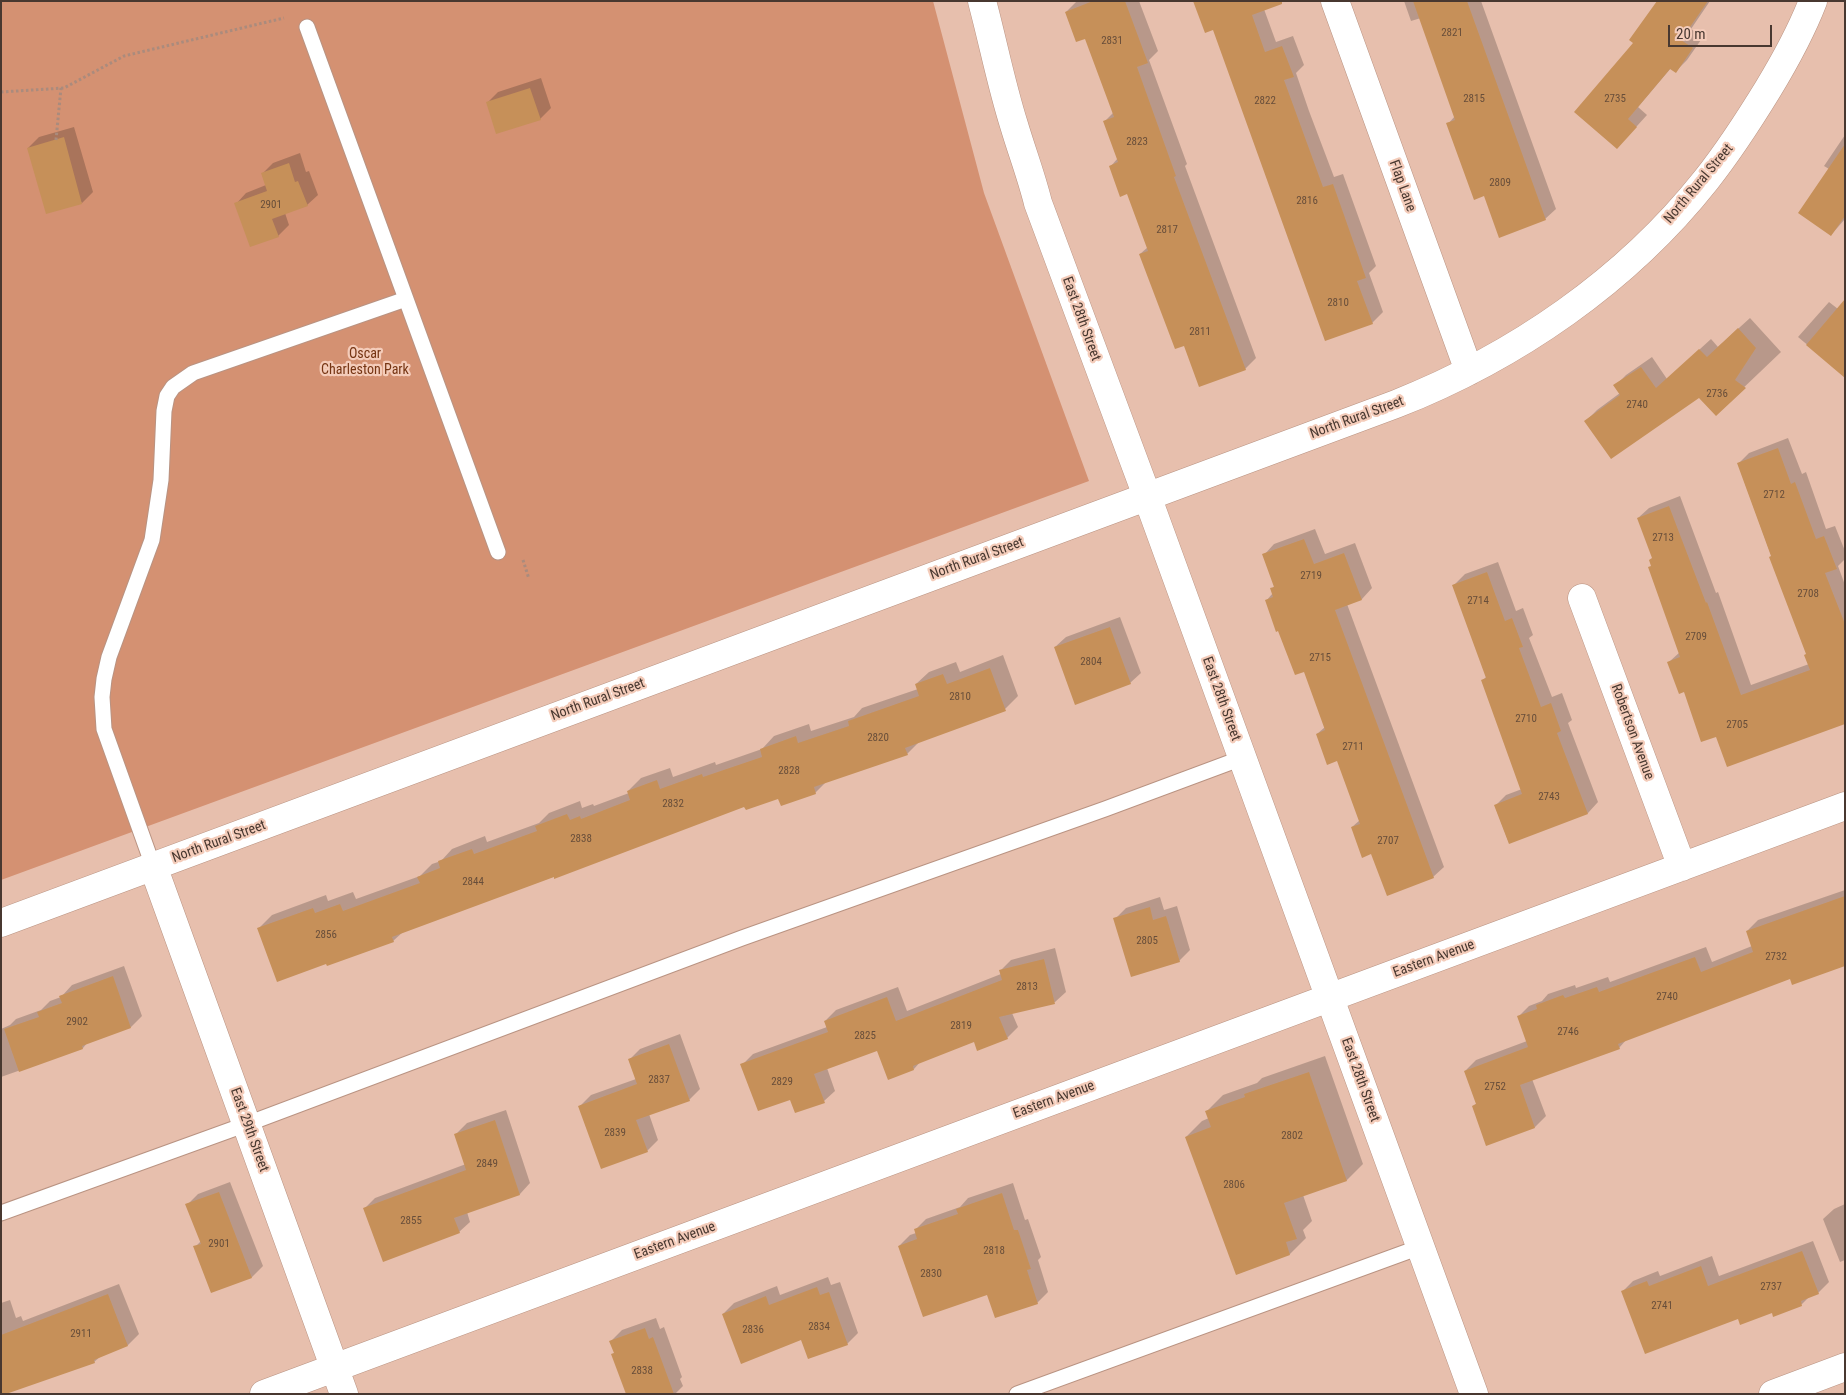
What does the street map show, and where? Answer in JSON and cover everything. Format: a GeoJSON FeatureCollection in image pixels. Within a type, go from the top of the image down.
{"type":"FeatureCollection","features":[{"type":"Feature","properties":{"kind":"street","name":"East 28th Street"},"geometry":{"type":"LineString","coordinates":[[982,1],[1014,127],[1030,172],[1038,202],[1474,1394]]}},
{"type":"Feature","properties":{"kind":"street","name":"Flap Lane"},"geometry":{"type":"LineString","coordinates":[[1336,1],[1469,371]]}},
{"type":"Feature","properties":{"kind":"street","name":"North Rural Street"},"geometry":{"type":"LineString","coordinates":[[1,923],[1396,404],[1469,371],[1513,347],[1567,312],[1616,272],[1673,217],[1705,181],[1760,104],[1799,34],[1813,1]]}},
{"type":"Feature","properties":{"kind":"street","name":"Robertson Avenue"},"geometry":{"type":"LineString","coordinates":[[1582,598],[1682,867]]}},
{"type":"Feature","properties":{"kind":"street","name":"Eastern Avenue"},"geometry":{"type":"LineString","coordinates":[[264,1394],[1845,806]]}},
{"type":"Feature","properties":{"kind":"street","name":"East 29th Street"},"geometry":{"type":"LineString","coordinates":[[153,866],[344,1394]]}},
{"type":"Feature","properties":{"kind":"street"},"geometry":{"type":"LineString","coordinates":[[1773,1394],[1845,1367]]}},
{"type":"Feature","properties":{"kind":"lane"},"geometry":{"type":"LineString","coordinates":[[307,27],[498,552]]}},
{"type":"Feature","properties":{"kind":"lane"},"geometry":{"type":"LineString","coordinates":[[153,866],[104,730],[102,697],[109,657],[152,540],[161,480],[164,411],[167,396],[173,387],[193,373],[406,299]]}},
{"type":"Feature","properties":{"kind":"lane"},"geometry":{"type":"LineString","coordinates":[[1,1213],[247,1124],[742,938],[1105,809],[1242,758]]}},
{"type":"Feature","properties":{"kind":"lane"},"geometry":{"type":"LineString","coordinates":[[1017,1394],[1420,1247]]}},
{"type":"Feature","properties":{"kind":"path"},"geometry":{"type":"LineString","coordinates":[[1,92],[61,88],[124,56],[284,18]]}},
{"type":"Feature","properties":{"kind":"path"},"geometry":{"type":"LineString","coordinates":[[56,140],[61,88]]}},
{"type":"Feature","properties":{"kind":"green space","name":"Oscar Charleston Park"},"geometry":{"type":"Polygon","coordinates":[[[1,1],[933,1],[984,193],[1089,481],[1,880],[1,1]]]}},
{"type":"Feature","properties":{"kind":"building"},"geometry":{"type":"Polygon","coordinates":[[[1093,1],[1125,1],[1148,63],[1137,67],[1176,176],[1174,177],[1246,370],[1199,387],[1184,346],[1175,349],[1139,254],[1148,251],[1127,194],[1120,197],[1109,166],[1118,162],[1103,121],[1114,117],[1085,39],[1076,42],[1065,12],[1093,1]]]}},
{"type":"Feature","properties":{"kind":"building"},"geometry":{"type":"Polygon","coordinates":[[[1193,1],[1282,1],[1282,4],[1252,15],[1265,52],[1282,46],[1294,77],[1284,80],[1323,187],[1333,184],[1366,278],[1357,281],[1373,324],[1325,341],[1213,30],[1205,33],[1193,1]]]}},
{"type":"Feature","properties":{"kind":"building"},"geometry":{"type":"Polygon","coordinates":[[[1413,1],[1467,1],[1546,220],[1499,238],[1484,196],[1474,200],[1446,123],[1455,120],[1413,1]]]}},
{"type":"Feature","properties":{"kind":"building"},"geometry":{"type":"Polygon","coordinates":[[[1657,1],[1708,1],[1681,40],[1693,48],[1676,73],[1670,69],[1628,119],[1637,127],[1617,149],[1574,112],[1633,43],[1629,40],[1657,1]]]}},
{"type":"Feature","properties":{"kind":"building"},"geometry":{"type":"Polygon","coordinates":[[[530,88],[541,120],[496,134],[486,102],[530,88]]]}},
{"type":"Feature","properties":{"kind":"building"},"geometry":{"type":"Polygon","coordinates":[[[64,137],[82,204],[46,214],[27,148],[64,137]]]}},
{"type":"Feature","properties":{"kind":"building"},"geometry":{"type":"Polygon","coordinates":[[[1845,144],[1845,216],[1831,236],[1798,213],[1845,144]]]}},
{"type":"Feature","properties":{"kind":"building"},"geometry":{"type":"Polygon","coordinates":[[[289,163],[295,182],[298,181],[308,206],[272,219],[279,237],[250,247],[234,203],[267,191],[261,173],[289,163]]]}},
{"type":"Feature","properties":{"kind":"building"},"geometry":{"type":"Polygon","coordinates":[[[1845,299],[1845,378],[1806,345],[1845,299]]]}},
{"type":"Feature","properties":{"kind":"building"},"geometry":{"type":"Polygon","coordinates":[[[1738,328],[1756,348],[1735,380],[1746,388],[1716,416],[1699,398],[1611,459],[1584,421],[1620,395],[1613,385],[1641,367],[1656,388],[1699,349],[1707,357],[1738,328]]]}},
{"type":"Feature","properties":{"kind":"building"},"geometry":{"type":"Polygon","coordinates":[[[1778,448],[1791,484],[1795,482],[1816,539],[1824,536],[1837,569],[1825,573],[1845,624],[1845,724],[1727,767],[1716,737],[1701,742],[1684,692],[1679,694],[1667,662],[1680,657],[1648,567],[1651,566],[1649,560],[1652,558],[1637,518],[1669,506],[1741,695],[1810,670],[1804,655],[1806,654],[1769,557],[1771,556],[1737,463],[1778,448]]]}},
{"type":"Feature","properties":{"kind":"building"},"geometry":{"type":"Polygon","coordinates":[[[1304,539],[1314,564],[1344,553],[1362,600],[1335,610],[1434,878],[1387,896],[1371,854],[1362,858],[1351,827],[1360,824],[1337,761],[1327,765],[1316,734],[1325,730],[1304,672],[1295,675],[1278,631],[1276,632],[1265,600],[1273,597],[1270,588],[1274,587],[1262,554],[1304,539]]]}},
{"type":"Feature","properties":{"kind":"building"},"geometry":{"type":"Polygon","coordinates":[[[1487,572],[1505,621],[1512,618],[1523,647],[1519,648],[1541,707],[1551,703],[1561,731],[1557,733],[1588,814],[1509,844],[1494,805],[1522,794],[1481,680],[1486,678],[1452,585],[1487,572]]]}},
{"type":"Feature","properties":{"kind":"building"},"geometry":{"type":"Polygon","coordinates":[[[1110,627],[1131,684],[1075,705],[1054,647],[1110,627]]]}},
{"type":"Feature","properties":{"kind":"building"},"geometry":{"type":"Polygon","coordinates":[[[990,668],[1006,711],[905,748],[908,755],[814,787],[816,794],[781,806],[778,799],[746,810],[744,807],[554,879],[554,877],[392,937],[394,942],[277,982],[257,928],[313,908],[315,913],[340,904],[343,911],[420,883],[417,877],[440,868],[438,861],[472,849],[474,854],[537,831],[535,826],[567,814],[570,820],[580,816],[581,819],[630,800],[627,791],[657,780],[660,789],[702,774],[703,777],[762,757],[760,749],[796,736],[798,743],[849,726],[848,721],[919,696],[915,684],[943,674],[947,684],[990,668]]]}},
{"type":"Feature","properties":{"kind":"building"},"geometry":{"type":"Polygon","coordinates":[[[1845,896],[1845,966],[1792,985],[1790,979],[1618,1044],[1620,1049],[1520,1085],[1535,1128],[1486,1146],[1472,1106],[1476,1104],[1464,1071],[1528,1047],[1517,1016],[1537,1009],[1536,1005],[1563,995],[1565,998],[1597,987],[1599,992],[1695,957],[1701,972],[1753,952],[1746,931],[1845,896]]]}},
{"type":"Feature","properties":{"kind":"building"},"geometry":{"type":"Polygon","coordinates":[[[1150,907],[1153,920],[1166,916],[1180,962],[1131,977],[1113,918],[1150,907]]]}},
{"type":"Feature","properties":{"kind":"building"},"geometry":{"type":"Polygon","coordinates":[[[1044,959],[1055,1004],[999,1017],[1008,1039],[977,1051],[974,1042],[913,1066],[914,1070],[888,1080],[877,1051],[814,1074],[825,1103],[795,1113],[790,1100],[758,1111],[740,1064],[828,1032],[824,1021],[887,997],[896,1021],[1002,980],[999,970],[1044,959]]]}},
{"type":"Feature","properties":{"kind":"building"},"geometry":{"type":"Polygon","coordinates":[[[113,976],[131,1028],[82,1046],[83,1049],[19,1072],[4,1029],[39,1017],[37,1012],[62,1003],[59,996],[113,976]]]}},
{"type":"Feature","properties":{"kind":"building"},"geometry":{"type":"Polygon","coordinates":[[[669,1044],[690,1101],[636,1120],[648,1152],[601,1169],[578,1106],[637,1084],[628,1059],[669,1044]]]}},
{"type":"Feature","properties":{"kind":"building"},"geometry":{"type":"Polygon","coordinates":[[[1309,1072],[1347,1181],[1284,1203],[1297,1239],[1286,1242],[1290,1255],[1236,1275],[1185,1137],[1211,1127],[1205,1111],[1245,1097],[1244,1094],[1309,1072]]]}},
{"type":"Feature","properties":{"kind":"building"},"geometry":{"type":"Polygon","coordinates":[[[495,1120],[520,1195],[454,1218],[460,1233],[383,1262],[363,1208],[466,1170],[454,1134],[495,1120]]]}},
{"type":"Feature","properties":{"kind":"building"},"geometry":{"type":"Polygon","coordinates":[[[219,1192],[252,1278],[211,1293],[193,1246],[201,1244],[185,1204],[219,1192]]]}},
{"type":"Feature","properties":{"kind":"building"},"geometry":{"type":"Polygon","coordinates":[[[1002,1193],[1014,1230],[1018,1230],[1031,1269],[1027,1270],[1038,1304],[995,1318],[987,1295],[923,1317],[898,1246],[917,1239],[914,1229],[958,1214],[956,1209],[1002,1193]]]}},
{"type":"Feature","properties":{"kind":"building"},"geometry":{"type":"Polygon","coordinates":[[[1802,1251],[1819,1294],[1801,1301],[1802,1306],[1773,1317],[1772,1313],[1740,1325],[1738,1319],[1645,1354],[1621,1291],[1647,1281],[1649,1286],[1701,1266],[1708,1286],[1802,1251]]]}},
{"type":"Feature","properties":{"kind":"building"},"geometry":{"type":"Polygon","coordinates":[[[817,1287],[820,1295],[829,1292],[848,1345],[808,1359],[801,1340],[741,1364],[722,1314],[766,1296],[769,1305],[817,1287]]]}},
{"type":"Feature","properties":{"kind":"building"},"geometry":{"type":"Polygon","coordinates":[[[108,1294],[128,1346],[94,1360],[95,1363],[6,1394],[1,1394],[1,1335],[108,1294]]]}},
{"type":"Feature","properties":{"kind":"building"},"geometry":{"type":"Polygon","coordinates":[[[645,1328],[649,1339],[653,1337],[674,1394],[626,1394],[611,1354],[614,1353],[609,1341],[645,1328]]]}}]}
